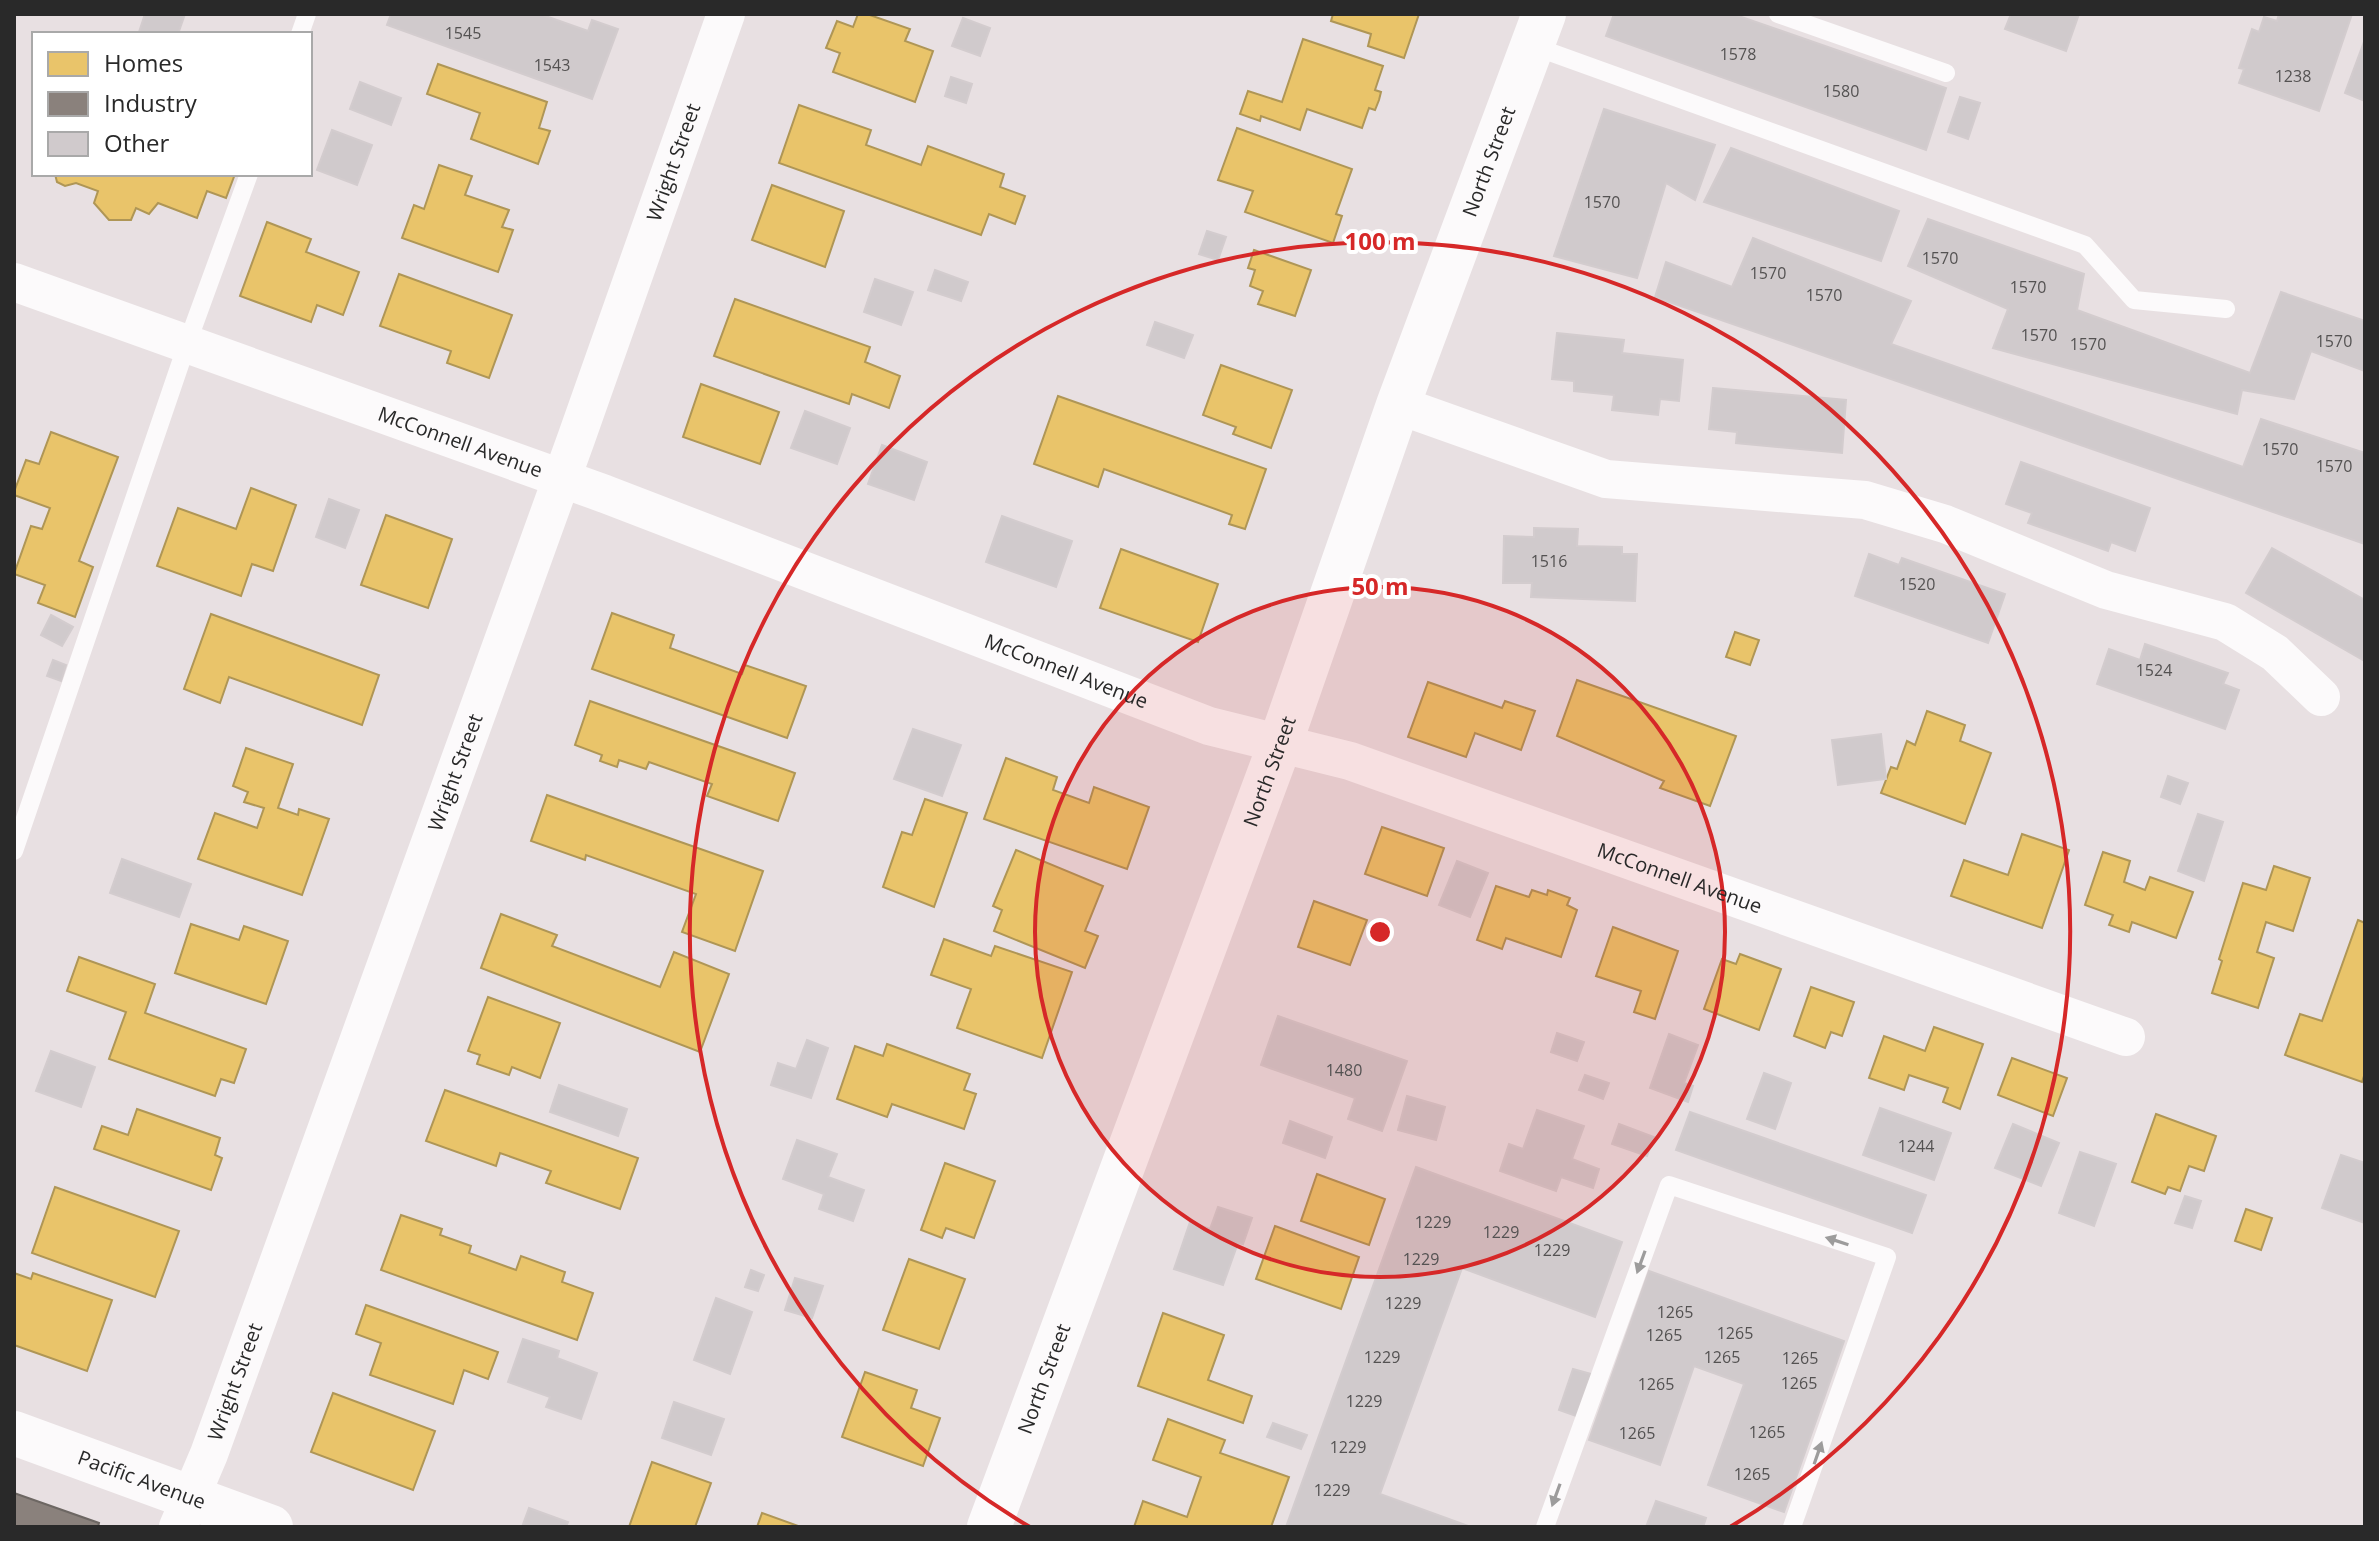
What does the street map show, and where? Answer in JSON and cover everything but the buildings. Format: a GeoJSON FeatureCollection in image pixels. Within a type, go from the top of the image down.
{"type":"FeatureCollection","features":[{"type":"Feature","properties":{"kind":"main road","name":"North Street"},"geometry":{"type":"LineString","coordinates":[[989,1527],[1280,744],[1398,405],[1539,30]]}},
{"type":"Feature","properties":{"kind":"main road","name":"Pacific Avenue"},"geometry":{"type":"LineString","coordinates":[[14,1433],[184,1512],[271,1527]]}},
{"type":"Feature","properties":{"kind":"street","name":"Wright Street"},"geometry":{"type":"LineString","coordinates":[[184,1512],[209,1454],[726,14]]}},
{"type":"Feature","properties":{"kind":"street","name":"McConnell Avenue"},"geometry":{"type":"LineString","coordinates":[[14,282],[561,478],[1209,726],[1350,761],[2126,1037]]}},
{"type":"Feature","properties":{"kind":"street"},"geometry":{"type":"LineString","coordinates":[[1398,405],[1606,479],[1865,500],[1945,524],[2106,590],[2225,622],[2275,653],[2321,697]]}},
{"type":"Feature","properties":{"kind":"lane"},"geometry":{"type":"LineString","coordinates":[[1778,14],[1946,73]]}},
{"type":"Feature","properties":{"kind":"lane"},"geometry":{"type":"LineString","coordinates":[[1539,30],[2085,245],[2134,300],[2226,309]]}},
{"type":"Feature","properties":{"kind":"lane"},"geometry":{"type":"LineString","coordinates":[[14,851],[187,344],[248,176]]}},
{"type":"Feature","properties":{"kind":"lane"},"geometry":{"type":"LineString","coordinates":[[1545,1527],[1669,1185],[1887,1257],[1792,1527]]}}]}
